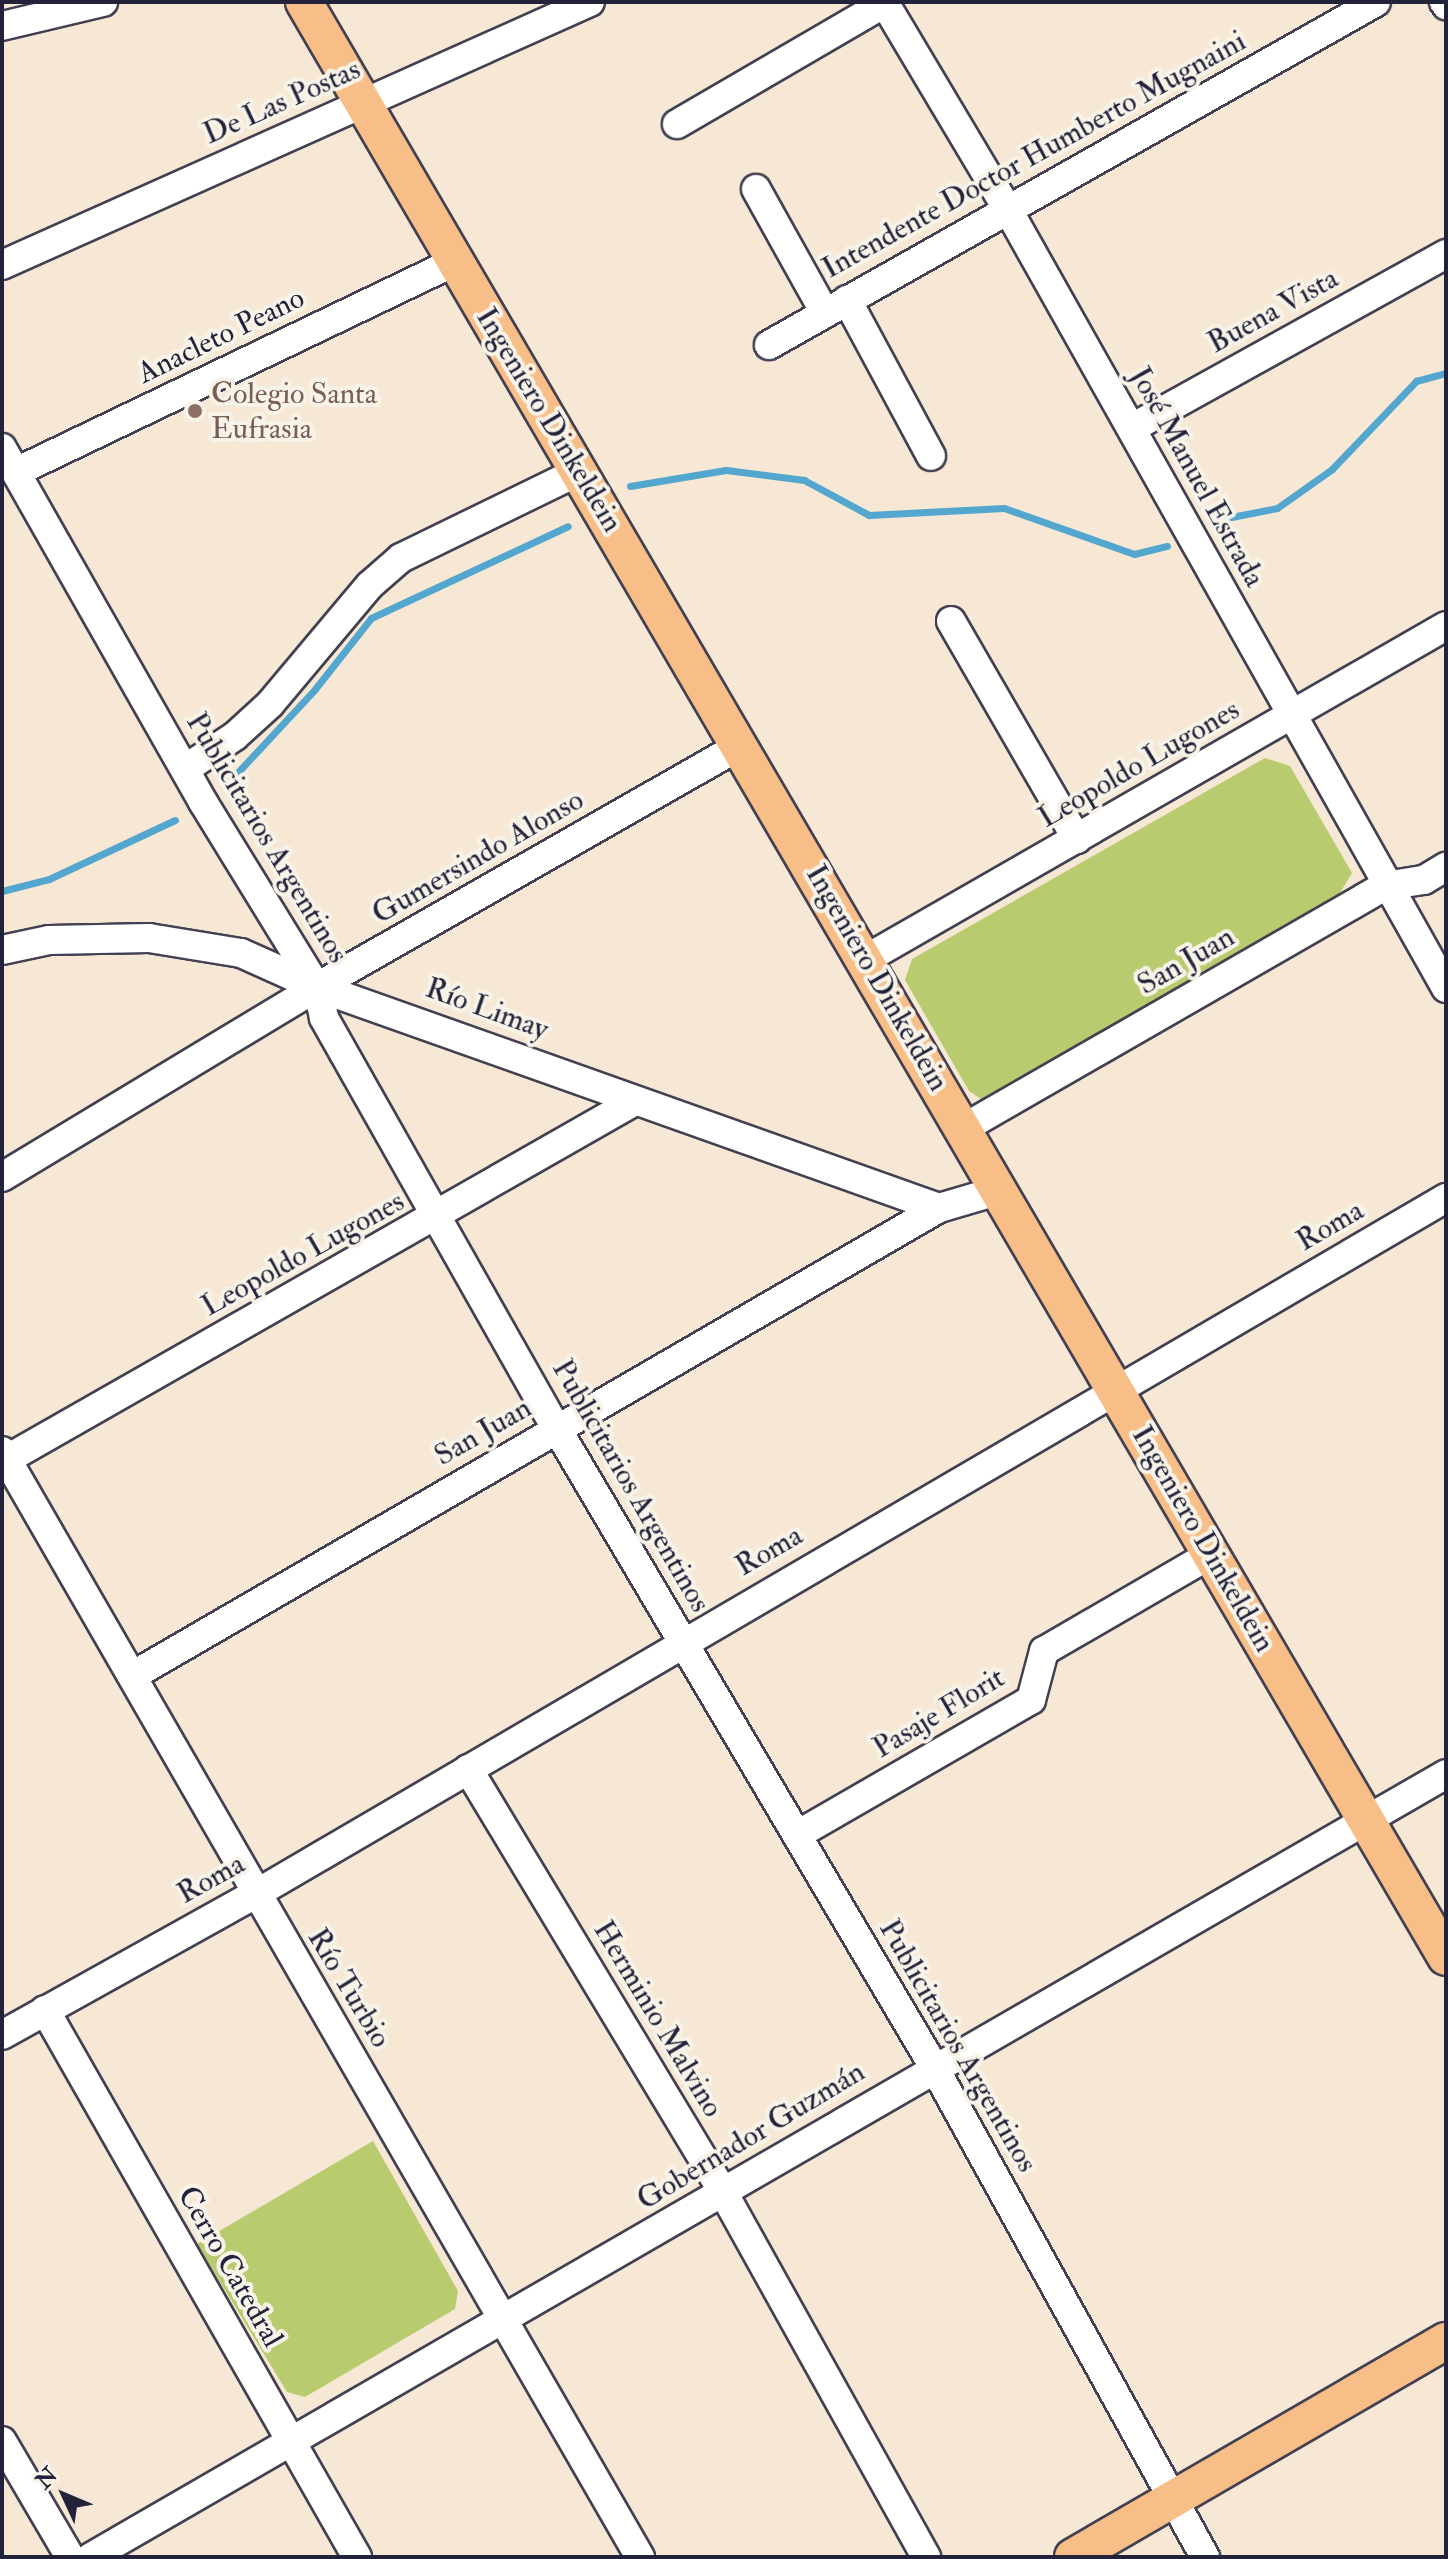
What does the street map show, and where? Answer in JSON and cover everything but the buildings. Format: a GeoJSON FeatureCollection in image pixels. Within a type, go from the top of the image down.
{"type":"FeatureCollection","features":[{"type":"Feature","properties":{"kind":"main road","name":"Ingeniero Dinkeldein"},"geometry":{"type":"LineString","coordinates":[[304,2],[742,745],[1446,1957]]}},
{"type":"Feature","properties":{"kind":"main road"},"geometry":{"type":"LineString","coordinates":[[1073,2557],[1446,2341]]}},
{"type":"Feature","properties":{"kind":"street"},"geometry":{"type":"LineString","coordinates":[[2,26],[103,2]]}},
{"type":"Feature","properties":{"kind":"street","name":"De Las Postas"},"geometry":{"type":"LineString","coordinates":[[2,265],[590,2]]}},
{"type":"Feature","properties":{"kind":"street","name":"Intendente Doctor Humberto Mugnaini"},"geometry":{"type":"LineString","coordinates":[[769,345],[1376,2]]}},
{"type":"Feature","properties":{"kind":"street"},"geometry":{"type":"LineString","coordinates":[[677,124],[885,3]]}},
{"type":"Feature","properties":{"kind":"street","name":"José Manuel Estrada"},"geometry":{"type":"LineString","coordinates":[[885,3],[1007,208],[1132,428],[1289,716],[1446,988]]}},
{"type":"Feature","properties":{"kind":"street"},"geometry":{"type":"LineString","coordinates":[[756,189],[836,306],[931,456]]}},
{"type":"Feature","properties":{"kind":"street","name":"Buena Vista"},"geometry":{"type":"LineString","coordinates":[[1132,428],[1446,254]]}},
{"type":"Feature","properties":{"kind":"street","name":"Anacleto Peano"},"geometry":{"type":"LineString","coordinates":[[9,460],[455,262]]}},
{"type":"Feature","properties":{"kind":"street","name":"Publicitarios Argentinos"},"geometry":{"type":"LineString","coordinates":[[9,460],[185,769],[317,987],[324,1018],[557,1429],[934,2067],[1205,2557]]}},
{"type":"Feature","properties":{"kind":"street"},"geometry":{"type":"LineString","coordinates":[[185,769],[235,736],[270,704],[370,585],[401,558],[579,471]]}},
{"type":"Feature","properties":{"kind":"street"},"geometry":{"type":"LineString","coordinates":[[951,621],[1077,839]]}},
{"type":"Feature","properties":{"kind":"street","name":"Leopoldo Lugones"},"geometry":{"type":"LineString","coordinates":[[866,959],[1446,626]]}},
{"type":"Feature","properties":{"kind":"street","name":"Gumersindo Alonso"},"geometry":{"type":"LineString","coordinates":[[2,1177],[317,987],[742,745]]}},
{"type":"Feature","properties":{"kind":"street","name":"San Juan"},"geometry":{"type":"LineString","coordinates":[[964,1128],[1385,886],[1424,880],[1446,867]]}},
{"type":"Feature","properties":{"kind":"street","name":"Río Limay"},"geometry":{"type":"LineString","coordinates":[[2,950],[49,940],[149,938],[241,953],[317,987],[370,1002],[635,1101],[939,1208]]}},
{"type":"Feature","properties":{"kind":"street","name":"Leopoldo Lugones"},"geometry":{"type":"LineString","coordinates":[[4,1457],[438,1218],[635,1101]]}},
{"type":"Feature","properties":{"kind":"street","name":"San Juan"},"geometry":{"type":"LineString","coordinates":[[132,1676],[939,1208],[1000,1190]]}},
{"type":"Feature","properties":{"kind":"street","name":"Roma"},"geometry":{"type":"LineString","coordinates":[[2,2035],[254,1895],[682,1641],[1446,1198]]}},
{"type":"Feature","properties":{"kind":"street","name":"Río Turbio"},"geometry":{"type":"LineString","coordinates":[[4,1457],[132,1676],[254,1895],[506,2320],[640,2557]]}},
{"type":"Feature","properties":{"kind":"street","name":"Pasaje Florit"},"geometry":{"type":"LineString","coordinates":[[797,1835],[1031,1700],[1044,1651],[1211,1554]]}},
{"type":"Feature","properties":{"kind":"street","name":"Herminio Malvino"},"geometry":{"type":"LineString","coordinates":[[468,1769],[723,2192],[926,2557]]}},
{"type":"Feature","properties":{"kind":"street","name":"Gobernador Guzmán"},"geometry":{"type":"LineString","coordinates":[[91,2557],[506,2320],[934,2067],[1446,1774]]}},
{"type":"Feature","properties":{"kind":"street","name":"Cerro Catedral"},"geometry":{"type":"LineString","coordinates":[[45,2010],[357,2557]]}},
{"type":"Feature","properties":{"kind":"street"},"geometry":{"type":"LineString","coordinates":[[2,2441],[70,2557]]}},
{"type":"Feature","properties":{"kind":"green space"},"geometry":{"type":"Polygon","coordinates":[[[1265,758],[1290,766],[1352,873],[1338,896],[984,1101],[969,1091],[905,980],[912,959],[1265,758]]]}},
{"type":"Feature","properties":{"kind":"green space"},"geometry":{"type":"Polygon","coordinates":[[[373,2141],[458,2291],[455,2309],[305,2397],[287,2392],[197,2244],[373,2141]]]}},
{"type":"Feature","properties":{"kind":"waterway"},"geometry":{"type":"LineString","coordinates":[[1211,521],[1277,508],[1332,469],[1416,381],[1446,373]]}},
{"type":"Feature","properties":{"kind":"waterway"},"geometry":{"type":"LineString","coordinates":[[630,486],[726,470],[804,480],[869,515],[1004,508],[1134,554],[1167,546]]}},
{"type":"Feature","properties":{"kind":"waterway"},"geometry":{"type":"LineString","coordinates":[[225,786],[315,689],[371,618],[568,526]]}},
{"type":"Feature","properties":{"kind":"waterway"},"geometry":{"type":"LineString","coordinates":[[2,891],[49,879],[175,820]]}},
{"type":"Feature","properties":{"kind":"place","name":"Colegio Santa Eufrasia"},"geometry":{"type":"Point","coordinates":[195,411]}}]}
